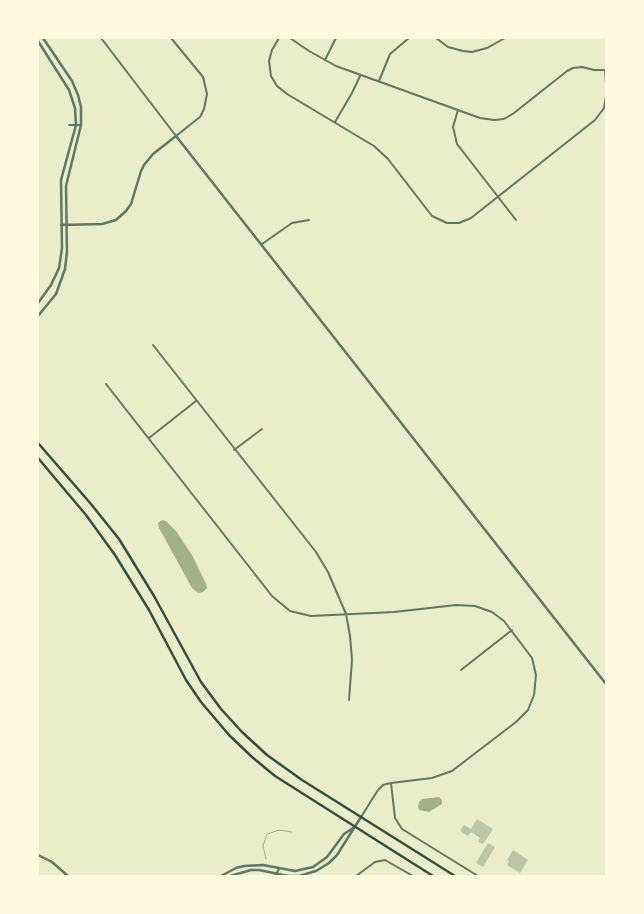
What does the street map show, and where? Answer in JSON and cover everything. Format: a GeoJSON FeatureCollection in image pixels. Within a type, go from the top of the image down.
{"type":"FeatureCollection","features":[{"type":"Feature","properties":{"kind":"main road"},"geometry":{"type":"LineString","coordinates":[[38,443],[119,539],[154,596],[192,667],[211,697],[231,721],[254,744],[283,767],[455,876]]}},
{"type":"Feature","properties":{"kind":"main road"},"geometry":{"type":"LineString","coordinates":[[38,458],[80,508],[115,555],[149,610],[186,680],[218,723],[239,746],[263,767],[290,786],[433,876]]}},
{"type":"Feature","properties":{"kind":"street"},"geometry":{"type":"LineString","coordinates":[[38,316],[53,299],[63,278],[67,252],[66,186],[81,125],[80,107],[75,88],[43,38]]}},
{"type":"Feature","properties":{"kind":"street"},"geometry":{"type":"LineString","coordinates":[[101,38],[606,684]]}},
{"type":"Feature","properties":{"kind":"street"},"geometry":{"type":"LineString","coordinates":[[61,225],[102,224],[119,218],[131,204],[144,165],[158,150],[200,117],[207,94],[203,77],[172,38]]}},
{"type":"Feature","properties":{"kind":"street"},"geometry":{"type":"LineString","coordinates":[[279,38],[272,50],[269,61],[269,69],[273,81],[287,94],[374,146],[382,153],[428,211],[442,222],[459,223],[465,221],[498,197],[595,120],[604,108],[606,96]]}},
{"type":"Feature","properties":{"kind":"street"},"geometry":{"type":"LineString","coordinates":[[290,38],[324,60],[360,75],[480,118],[499,120],[514,113],[574,68],[606,70],[606,84]]}},
{"type":"Feature","properties":{"kind":"street"},"geometry":{"type":"LineString","coordinates":[[324,60],[336,38]]}},
{"type":"Feature","properties":{"kind":"street"},"geometry":{"type":"LineString","coordinates":[[378,81],[390,54],[409,38]]}},
{"type":"Feature","properties":{"kind":"street"},"geometry":{"type":"LineString","coordinates":[[436,38],[448,47],[472,52],[487,48],[505,38]]}},
{"type":"Feature","properties":{"kind":"street"},"geometry":{"type":"LineString","coordinates":[[38,41],[69,90],[76,125],[61,180],[62,248],[59,268],[51,285],[38,303]]}},
{"type":"Feature","properties":{"kind":"street"},"geometry":{"type":"LineString","coordinates":[[335,122],[360,75]]}},
{"type":"Feature","properties":{"kind":"street"},"geometry":{"type":"LineString","coordinates":[[458,110],[453,131],[457,144],[516,220]]}},
{"type":"Feature","properties":{"kind":"street"},"geometry":{"type":"LineString","coordinates":[[69,125],[81,125]]}},
{"type":"Feature","properties":{"kind":"street"},"geometry":{"type":"LineString","coordinates":[[262,244],[292,223],[309,220]]}},
{"type":"Feature","properties":{"kind":"street"},"geometry":{"type":"LineString","coordinates":[[153,345],[316,552],[335,584],[346,614],[352,660],[349,700]]}},
{"type":"Feature","properties":{"kind":"street"},"geometry":{"type":"LineString","coordinates":[[106,384],[278,602],[290,611],[312,616],[406,611],[464,604],[475,606],[492,612],[504,621],[532,658],[536,675],[534,695],[528,710],[523,716],[452,771],[432,778],[391,783],[381,787],[337,855],[322,868],[300,876],[276,875],[259,870],[251,870],[230,876]]}},
{"type":"Feature","properties":{"kind":"street"},"geometry":{"type":"LineString","coordinates":[[148,438],[196,400]]}},
{"type":"Feature","properties":{"kind":"street"},"geometry":{"type":"LineString","coordinates":[[234,450],[262,429]]}},
{"type":"Feature","properties":{"kind":"street"},"geometry":{"type":"LineString","coordinates":[[461,670],[512,630]]}},
{"type":"Feature","properties":{"kind":"street"},"geometry":{"type":"LineString","coordinates":[[391,783],[394,812],[402,829],[478,876]]}},
{"type":"Feature","properties":{"kind":"street"},"geometry":{"type":"LineString","coordinates":[[221,876],[244,866],[263,865],[295,871],[313,867],[320,863],[334,849],[344,834],[354,827]]}},
{"type":"Feature","properties":{"kind":"street"},"geometry":{"type":"LineString","coordinates":[[38,855],[52,862],[68,876]]}},
{"type":"Feature","properties":{"kind":"street"},"geometry":{"type":"LineString","coordinates":[[356,876],[380,860],[389,862],[412,876]]}},
{"type":"Feature","properties":{"kind":"street"},"geometry":{"type":"LineString","coordinates":[[276,875],[279,868]]}},
{"type":"Feature","properties":{"kind":"shaded area"},"geometry":{"type":"Polygon","coordinates":[[[162,520],[166,521],[176,531],[192,555],[206,584],[207,588],[203,592],[198,593],[192,588],[159,528],[158,523],[162,520]]]}},
{"type":"Feature","properties":{"kind":"shaded area"},"geometry":{"type":"Polygon","coordinates":[[[439,797],[442,800],[442,804],[429,812],[419,810],[419,802],[422,799],[439,797]]]}},
{"type":"Feature","properties":{"kind":"building"},"geometry":{"type":"Polygon","coordinates":[[[477,819],[493,829],[483,844],[478,842],[480,838],[471,832],[468,836],[460,831],[464,825],[471,829],[477,819]]]}},
{"type":"Feature","properties":{"kind":"building"},"geometry":{"type":"Polygon","coordinates":[[[488,843],[495,847],[483,867],[476,863],[488,843]]]}},
{"type":"Feature","properties":{"kind":"building"},"geometry":{"type":"Polygon","coordinates":[[[513,850],[528,860],[520,873],[507,865],[509,862],[507,860],[513,850]]]}},
{"type":"Feature","properties":{"kind":"waterway"},"geometry":{"type":"LineString","coordinates":[[266,859],[263,846],[267,834],[279,830],[292,832]]}}]}
